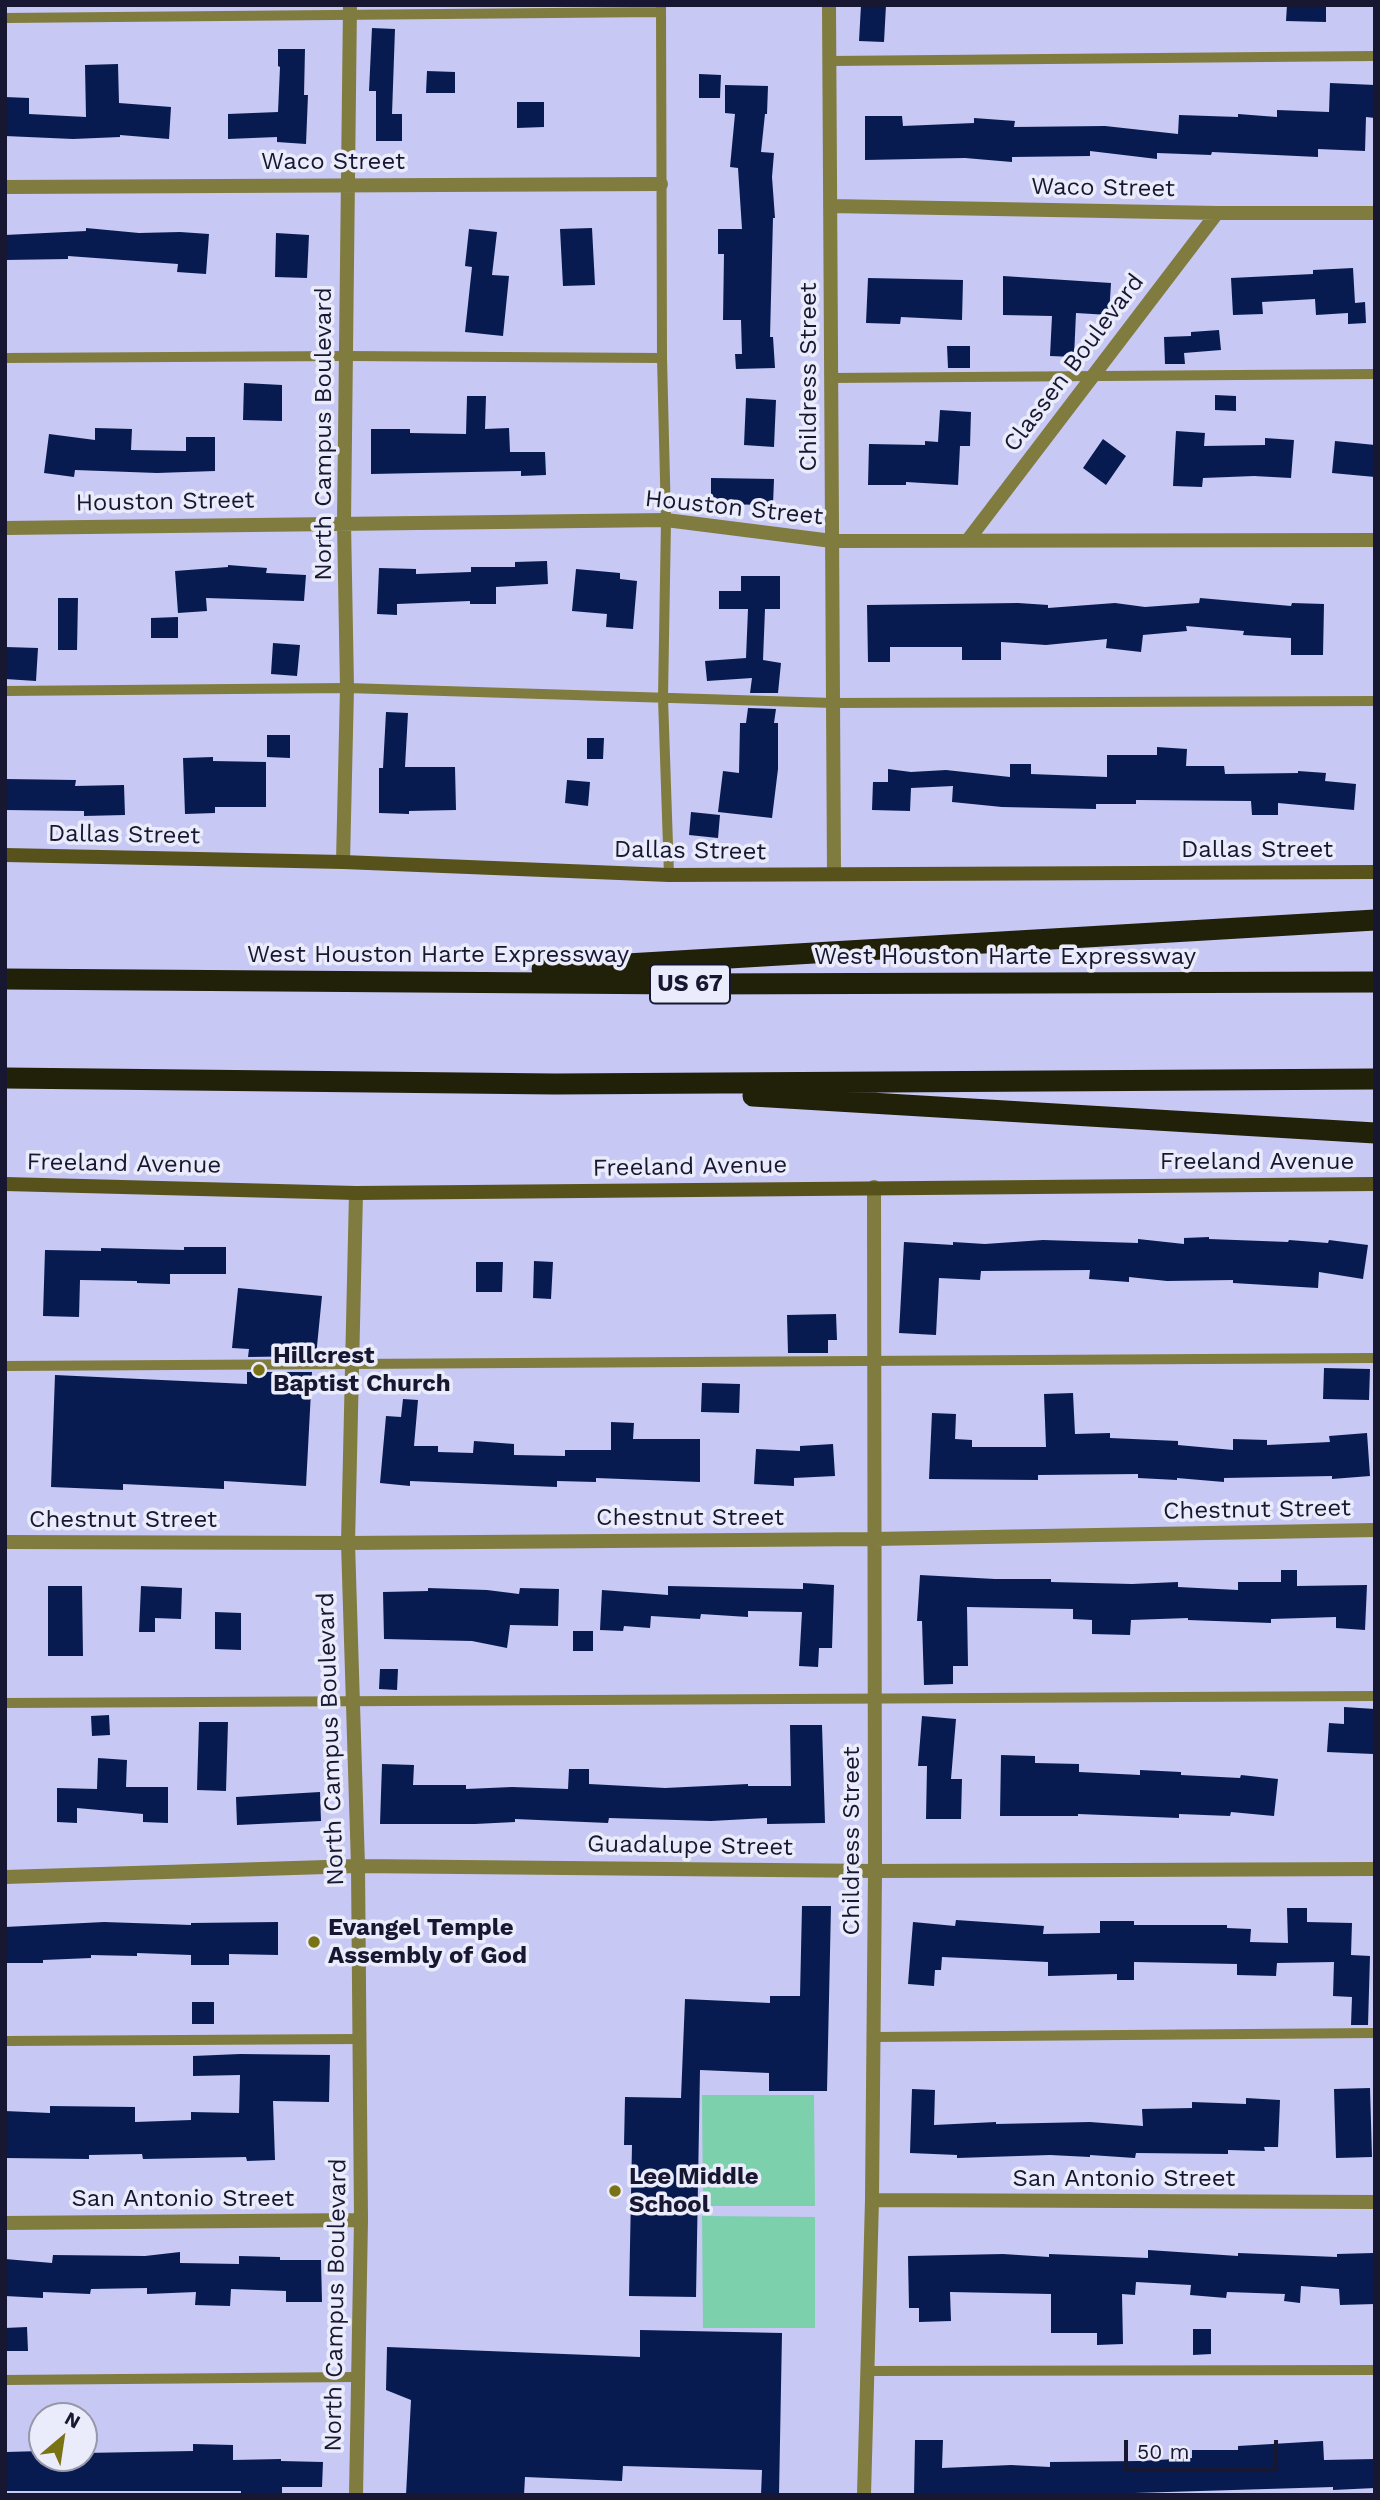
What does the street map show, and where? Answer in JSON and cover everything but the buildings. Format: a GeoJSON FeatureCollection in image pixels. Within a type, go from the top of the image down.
{"type":"FeatureCollection","features":[{"type":"Feature","properties":{"kind":"highway"},"geometry":{"type":"LineString","coordinates":[[363,980],[1375,920]]}},
{"type":"Feature","properties":{"kind":"highway","name":"West Houston Harte Expressway"},"geometry":{"type":"LineString","coordinates":[[5,979],[687,984],[1375,982]]}},
{"type":"Feature","properties":{"kind":"highway"},"geometry":{"type":"LineString","coordinates":[[5,1079],[555,1084],[1375,1079]]}},
{"type":"Feature","properties":{"kind":"highway"},"geometry":{"type":"LineString","coordinates":[[555,1084],[1375,1133]]}},
{"type":"Feature","properties":{"kind":"main road","name":"Dallas Street"},"geometry":{"type":"LineString","coordinates":[[5,855],[343,862],[669,875],[1375,872]]}},
{"type":"Feature","properties":{"kind":"main road","name":"Freeland Avenue"},"geometry":{"type":"LineString","coordinates":[[5,1184],[356,1193],[1375,1184]]}},
{"type":"Feature","properties":{"kind":"street","name":"Childress Street"},"geometry":{"type":"LineString","coordinates":[[829,5],[834,874]]}},
{"type":"Feature","properties":{"kind":"street","name":"North Campus Boulevard"},"geometry":{"type":"LineString","coordinates":[[343,862],[348,688],[344,522],[350,10]]}},
{"type":"Feature","properties":{"kind":"street","name":"Waco Street"},"geometry":{"type":"LineString","coordinates":[[5,187],[661,184]]}},
{"type":"Feature","properties":{"kind":"street","name":"Waco Street"},"geometry":{"type":"LineString","coordinates":[[830,206],[1375,213]]}},
{"type":"Feature","properties":{"kind":"street","name":"Classen Boulevard"},"geometry":{"type":"LineString","coordinates":[[968,540],[1217,213]]}},
{"type":"Feature","properties":{"kind":"street","name":"Houston Street"},"geometry":{"type":"LineString","coordinates":[[5,528],[666,520],[832,541],[1375,540]]}},
{"type":"Feature","properties":{"kind":"street","name":"Childress Street"},"geometry":{"type":"LineString","coordinates":[[864,2495],[872,2200],[876,1871],[874,1187]]}},
{"type":"Feature","properties":{"kind":"street","name":"North Campus Boulevard"},"geometry":{"type":"LineString","coordinates":[[356,1193],[348,1543],[358,1866],[360,2039],[361,2220],[356,2495]]}},
{"type":"Feature","properties":{"kind":"street","name":"Chestnut Street"},"geometry":{"type":"LineString","coordinates":[[5,1542],[348,1543],[874,1539],[1375,1531]]}},
{"type":"Feature","properties":{"kind":"street","name":"Guadalupe Street"},"geometry":{"type":"LineString","coordinates":[[5,1877],[358,1866],[876,1871],[1375,1869]]}},
{"type":"Feature","properties":{"kind":"street","name":"San Antonio Street"},"geometry":{"type":"LineString","coordinates":[[872,2200],[1375,2202]]}},
{"type":"Feature","properties":{"kind":"street","name":"San Antonio Street"},"geometry":{"type":"LineString","coordinates":[[5,2223],[361,2220]]}},
{"type":"Feature","properties":{"kind":"lane"},"geometry":{"type":"LineString","coordinates":[[5,18],[350,10],[661,8],[662,358],[666,520],[663,698],[669,875]]}},
{"type":"Feature","properties":{"kind":"lane"},"geometry":{"type":"LineString","coordinates":[[830,61],[1375,56]]}},
{"type":"Feature","properties":{"kind":"lane"},"geometry":{"type":"LineString","coordinates":[[5,358],[662,358]]}},
{"type":"Feature","properties":{"kind":"lane"},"geometry":{"type":"LineString","coordinates":[[831,378],[1375,374]]}},
{"type":"Feature","properties":{"kind":"lane"},"geometry":{"type":"LineString","coordinates":[[5,691],[348,688],[833,703],[1375,701]]}},
{"type":"Feature","properties":{"kind":"lane"},"geometry":{"type":"LineString","coordinates":[[5,1366],[1375,1357]]}},
{"type":"Feature","properties":{"kind":"lane"},"geometry":{"type":"LineString","coordinates":[[5,1703],[1375,1696]]}},
{"type":"Feature","properties":{"kind":"lane"},"geometry":{"type":"LineString","coordinates":[[874,2037],[1375,2033]]}},
{"type":"Feature","properties":{"kind":"lane"},"geometry":{"type":"LineString","coordinates":[[5,2041],[360,2039]]}},
{"type":"Feature","properties":{"kind":"lane"},"geometry":{"type":"LineString","coordinates":[[868,2371],[1375,2370]]}},
{"type":"Feature","properties":{"kind":"lane"},"geometry":{"type":"LineString","coordinates":[[5,2380],[358,2377]]}},
{"type":"Feature","properties":{"kind":"green space"},"geometry":{"type":"Polygon","coordinates":[[[702,2095],[814,2095],[815,2206],[703,2206],[702,2095]]]}},
{"type":"Feature","properties":{"kind":"green space"},"geometry":{"type":"Polygon","coordinates":[[[702,2216],[815,2217],[815,2328],[703,2328],[702,2216]]]}},
{"type":"Feature","properties":{"kind":"place","name":"Hillcrest Baptist Church"},"geometry":{"type":"Point","coordinates":[259,1370]}},
{"type":"Feature","properties":{"kind":"place","name":"Evangel Temple Assembly of God"},"geometry":{"type":"Point","coordinates":[314,1942]}},
{"type":"Feature","properties":{"kind":"place","name":"Lee Middle School"},"geometry":{"type":"Point","coordinates":[615,2191]}}]}
